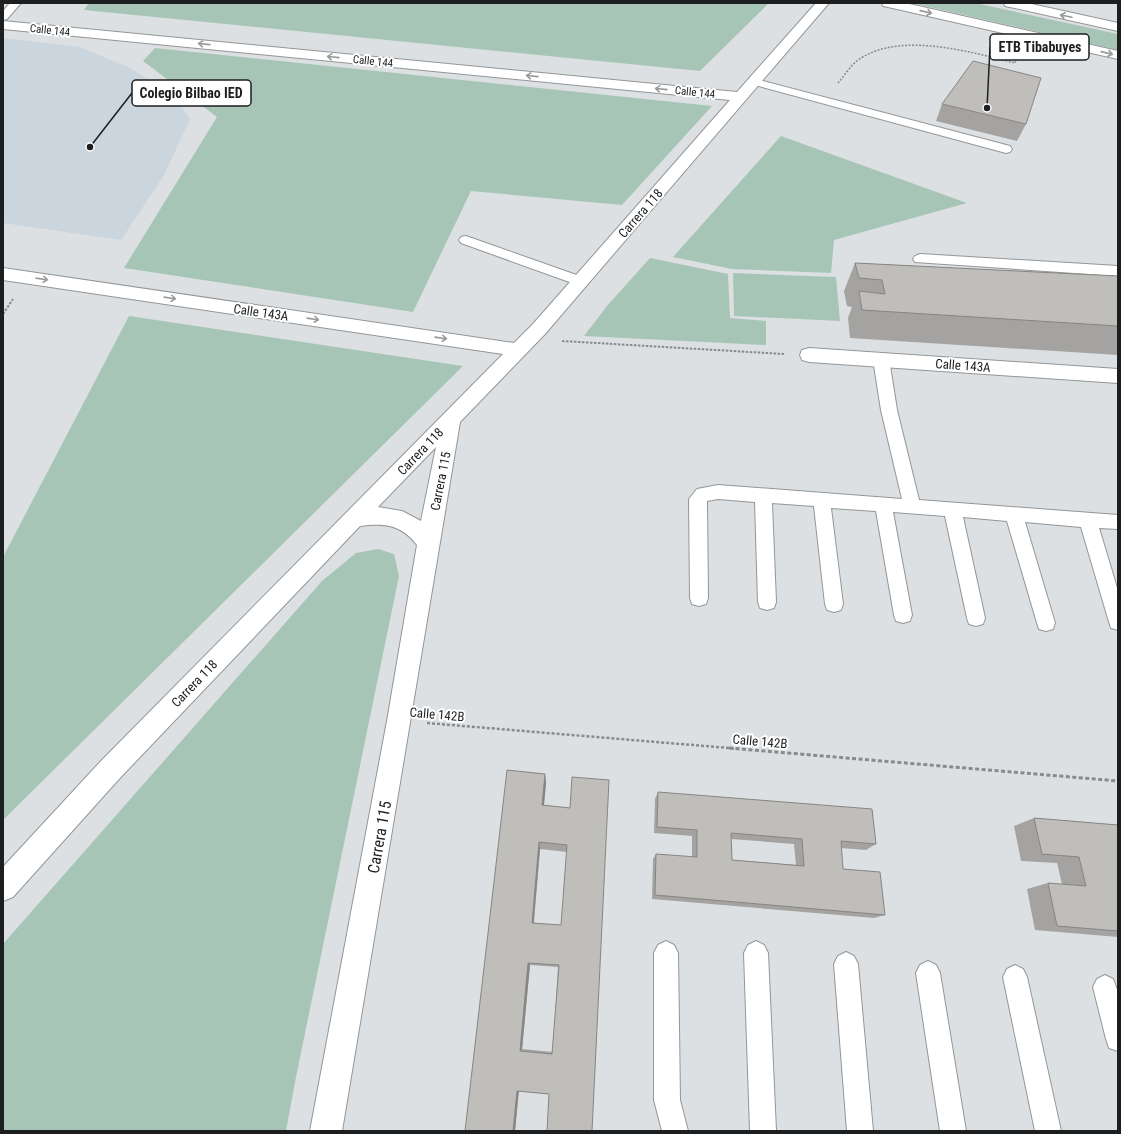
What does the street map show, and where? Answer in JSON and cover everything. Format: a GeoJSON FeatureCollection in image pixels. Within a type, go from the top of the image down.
{"type":"FeatureCollection","features":[{"type":"Feature","properties":{"kind":"street","name":"Carrera 118"},"geometry":{"type":"LineString","coordinates":[[3,887],[116,765],[524,344],[756,82],[823,3]]}},
{"type":"Feature","properties":{"kind":"street"},"geometry":{"type":"LineString","coordinates":[[888,3],[1118,56]]}},
{"type":"Feature","properties":{"kind":"street"},"geometry":{"type":"LineString","coordinates":[[1010,3],[1118,27]]}},
{"type":"Feature","properties":{"kind":"street","name":"Calle 144"},"geometry":{"type":"LineString","coordinates":[[3,25],[742,97]]}},
{"type":"Feature","properties":{"kind":"street","name":"Calle 143A"},"geometry":{"type":"LineString","coordinates":[[3,274],[524,344]]}},
{"type":"Feature","properties":{"kind":"street","name":"Calle 143A"},"geometry":{"type":"LineString","coordinates":[[809,355],[1118,376]]}},
{"type":"Feature","properties":{"kind":"street","name":"Carrera 115"},"geometry":{"type":"LineString","coordinates":[[326,1131],[400,721],[428,543],[451,418]]}},
{"type":"Feature","properties":{"kind":"street"},"geometry":{"type":"LineString","coordinates":[[354,518],[376,515],[398,518],[416,528],[428,543]]}},
{"type":"Feature","properties":{"kind":"lane"},"geometry":{"type":"LineString","coordinates":[[3,17],[16,3]]}},
{"type":"Feature","properties":{"kind":"lane"},"geometry":{"type":"LineString","coordinates":[[756,82],[1006,149]]}},
{"type":"Feature","properties":{"kind":"lane"},"geometry":{"type":"LineString","coordinates":[[466,240],[580,281]]}},
{"type":"Feature","properties":{"kind":"lane"},"geometry":{"type":"LineString","coordinates":[[920,260],[1118,271]]}},
{"type":"Feature","properties":{"kind":"lane"},"geometry":{"type":"LineString","coordinates":[[881,359],[889,410],[912,506]]}},
{"type":"Feature","properties":{"kind":"lane"},"geometry":{"type":"LineString","coordinates":[[699,598],[698,499],[703,494],[718,492],[1118,522]]}},
{"type":"Feature","properties":{"kind":"lane"},"geometry":{"type":"LineString","coordinates":[[763,496],[767,602]]}},
{"type":"Feature","properties":{"kind":"lane"},"geometry":{"type":"LineString","coordinates":[[822,500],[834,604]]}},
{"type":"Feature","properties":{"kind":"lane"},"geometry":{"type":"LineString","coordinates":[[883,504],[904,615]]}},
{"type":"Feature","properties":{"kind":"lane"},"geometry":{"type":"LineString","coordinates":[[952,509],[976,618]]}},
{"type":"Feature","properties":{"kind":"lane"},"geometry":{"type":"LineString","coordinates":[[1014,514],[1046,623]]}},
{"type":"Feature","properties":{"kind":"lane"},"geometry":{"type":"LineString","coordinates":[[1088,519],[1118,622]]}},
{"type":"Feature","properties":{"kind":"lane"},"geometry":{"type":"LineString","coordinates":[[666,953],[667,1100],[675,1131]]}},
{"type":"Feature","properties":{"kind":"lane"},"geometry":{"type":"LineString","coordinates":[[756,953],[763,1131]]}},
{"type":"Feature","properties":{"kind":"lane"},"geometry":{"type":"LineString","coordinates":[[846,964],[860,1131]]}},
{"type":"Feature","properties":{"kind":"lane"},"geometry":{"type":"LineString","coordinates":[[928,973],[953,1131]]}},
{"type":"Feature","properties":{"kind":"lane"},"geometry":{"type":"LineString","coordinates":[[1015,977],[1048,1131]]}},
{"type":"Feature","properties":{"kind":"lane"},"geometry":{"type":"LineString","coordinates":[[1105,987],[1118,1039]]}},
{"type":"Feature","properties":{"kind":"path"},"geometry":{"type":"LineString","coordinates":[[823,100],[860,59],[873,52],[893,47],[949,48],[1015,63],[1019,49]]}},
{"type":"Feature","properties":{"kind":"path"},"geometry":{"type":"LineString","coordinates":[[524,344],[809,355]]}},
{"type":"Feature","properties":{"kind":"path","name":"Calle 142B"},"geometry":{"type":"LineString","coordinates":[[400,721],[1118,782]]}},
{"type":"Feature","properties":{"kind":"shaded area"},"geometry":{"type":"Polygon","coordinates":[[[3,38],[80,47],[130,68],[162,88],[178,101],[190,119],[164,175],[121,240],[3,223],[3,38]]]}},
{"type":"Feature","properties":{"kind":"green space"},"geometry":{"type":"Polygon","coordinates":[[[89,3],[769,3],[700,71],[84,10],[89,3]]]}},
{"type":"Feature","properties":{"kind":"green space"},"geometry":{"type":"Polygon","coordinates":[[[912,3],[975,3],[1118,34],[1118,50],[912,3]]]}},
{"type":"Feature","properties":{"kind":"green space"},"geometry":{"type":"Polygon","coordinates":[[[155,48],[712,106],[622,205],[471,191],[413,312],[124,268],[217,117],[143,61],[155,48]]]}},
{"type":"Feature","properties":{"kind":"green space"},"geometry":{"type":"Polygon","coordinates":[[[781,136],[967,203],[834,240],[831,273],[732,269],[673,257],[781,136]]]}},
{"type":"Feature","properties":{"kind":"green space"},"geometry":{"type":"Polygon","coordinates":[[[650,258],[728,274],[730,318],[766,321],[766,345],[584,336],[607,306],[650,258]]]}},
{"type":"Feature","properties":{"kind":"green space"},"geometry":{"type":"Polygon","coordinates":[[[733,273],[836,277],[840,321],[734,316],[733,273]]]}},
{"type":"Feature","properties":{"kind":"green space"},"geometry":{"type":"Polygon","coordinates":[[[129,316],[463,366],[3,820],[3,557],[129,316]]]}},
{"type":"Feature","properties":{"kind":"green space"},"geometry":{"type":"Polygon","coordinates":[[[378,549],[394,554],[399,576],[286,1131],[3,1131],[3,944],[322,581],[356,553],[378,549]]]}},
{"type":"Feature","properties":{"kind":"building"},"geometry":{"type":"Polygon","coordinates":[[[973,61],[1041,78],[1026,124],[942,104],[973,61]]]}},
{"type":"Feature","properties":{"kind":"building"},"geometry":{"type":"Polygon","coordinates":[[[855,263],[1118,276],[1118,326],[862,310],[859,291],[885,294],[882,280],[859,278],[855,263]]]}},
{"type":"Feature","properties":{"kind":"building"},"geometry":{"type":"Polygon","coordinates":[[[507,770],[545,774],[542,805],[570,808],[572,777],[609,780],[592,1131],[547,1131],[549,1094],[517,1091],[513,1131],[465,1131],[507,770]],[[539,842],[532,923],[561,925],[567,845],[539,842]],[[528,963],[520,1051],[552,1054],[559,965],[528,963]]]}},
{"type":"Feature","properties":{"kind":"building"},"geometry":{"type":"Polygon","coordinates":[[[658,792],[872,809],[876,844],[841,841],[843,869],[880,872],[885,915],[655,895],[656,854],[697,857],[697,830],[657,827],[658,792]],[[731,833],[732,860],[804,866],[802,839],[731,833]]]}},
{"type":"Feature","properties":{"kind":"building"},"geometry":{"type":"Polygon","coordinates":[[[1034,818],[1118,825],[1118,931],[1057,926],[1048,883],[1086,886],[1079,857],[1042,854],[1034,818]]]}},
{"type":"Feature","properties":{"kind":"place","name":"ETB Tibabuyes"},"geometry":{"type":"Point","coordinates":[987,108]}},
{"type":"Feature","properties":{"kind":"place","name":"Colegio Bilbao IED"},"geometry":{"type":"Point","coordinates":[90,147]}}]}
